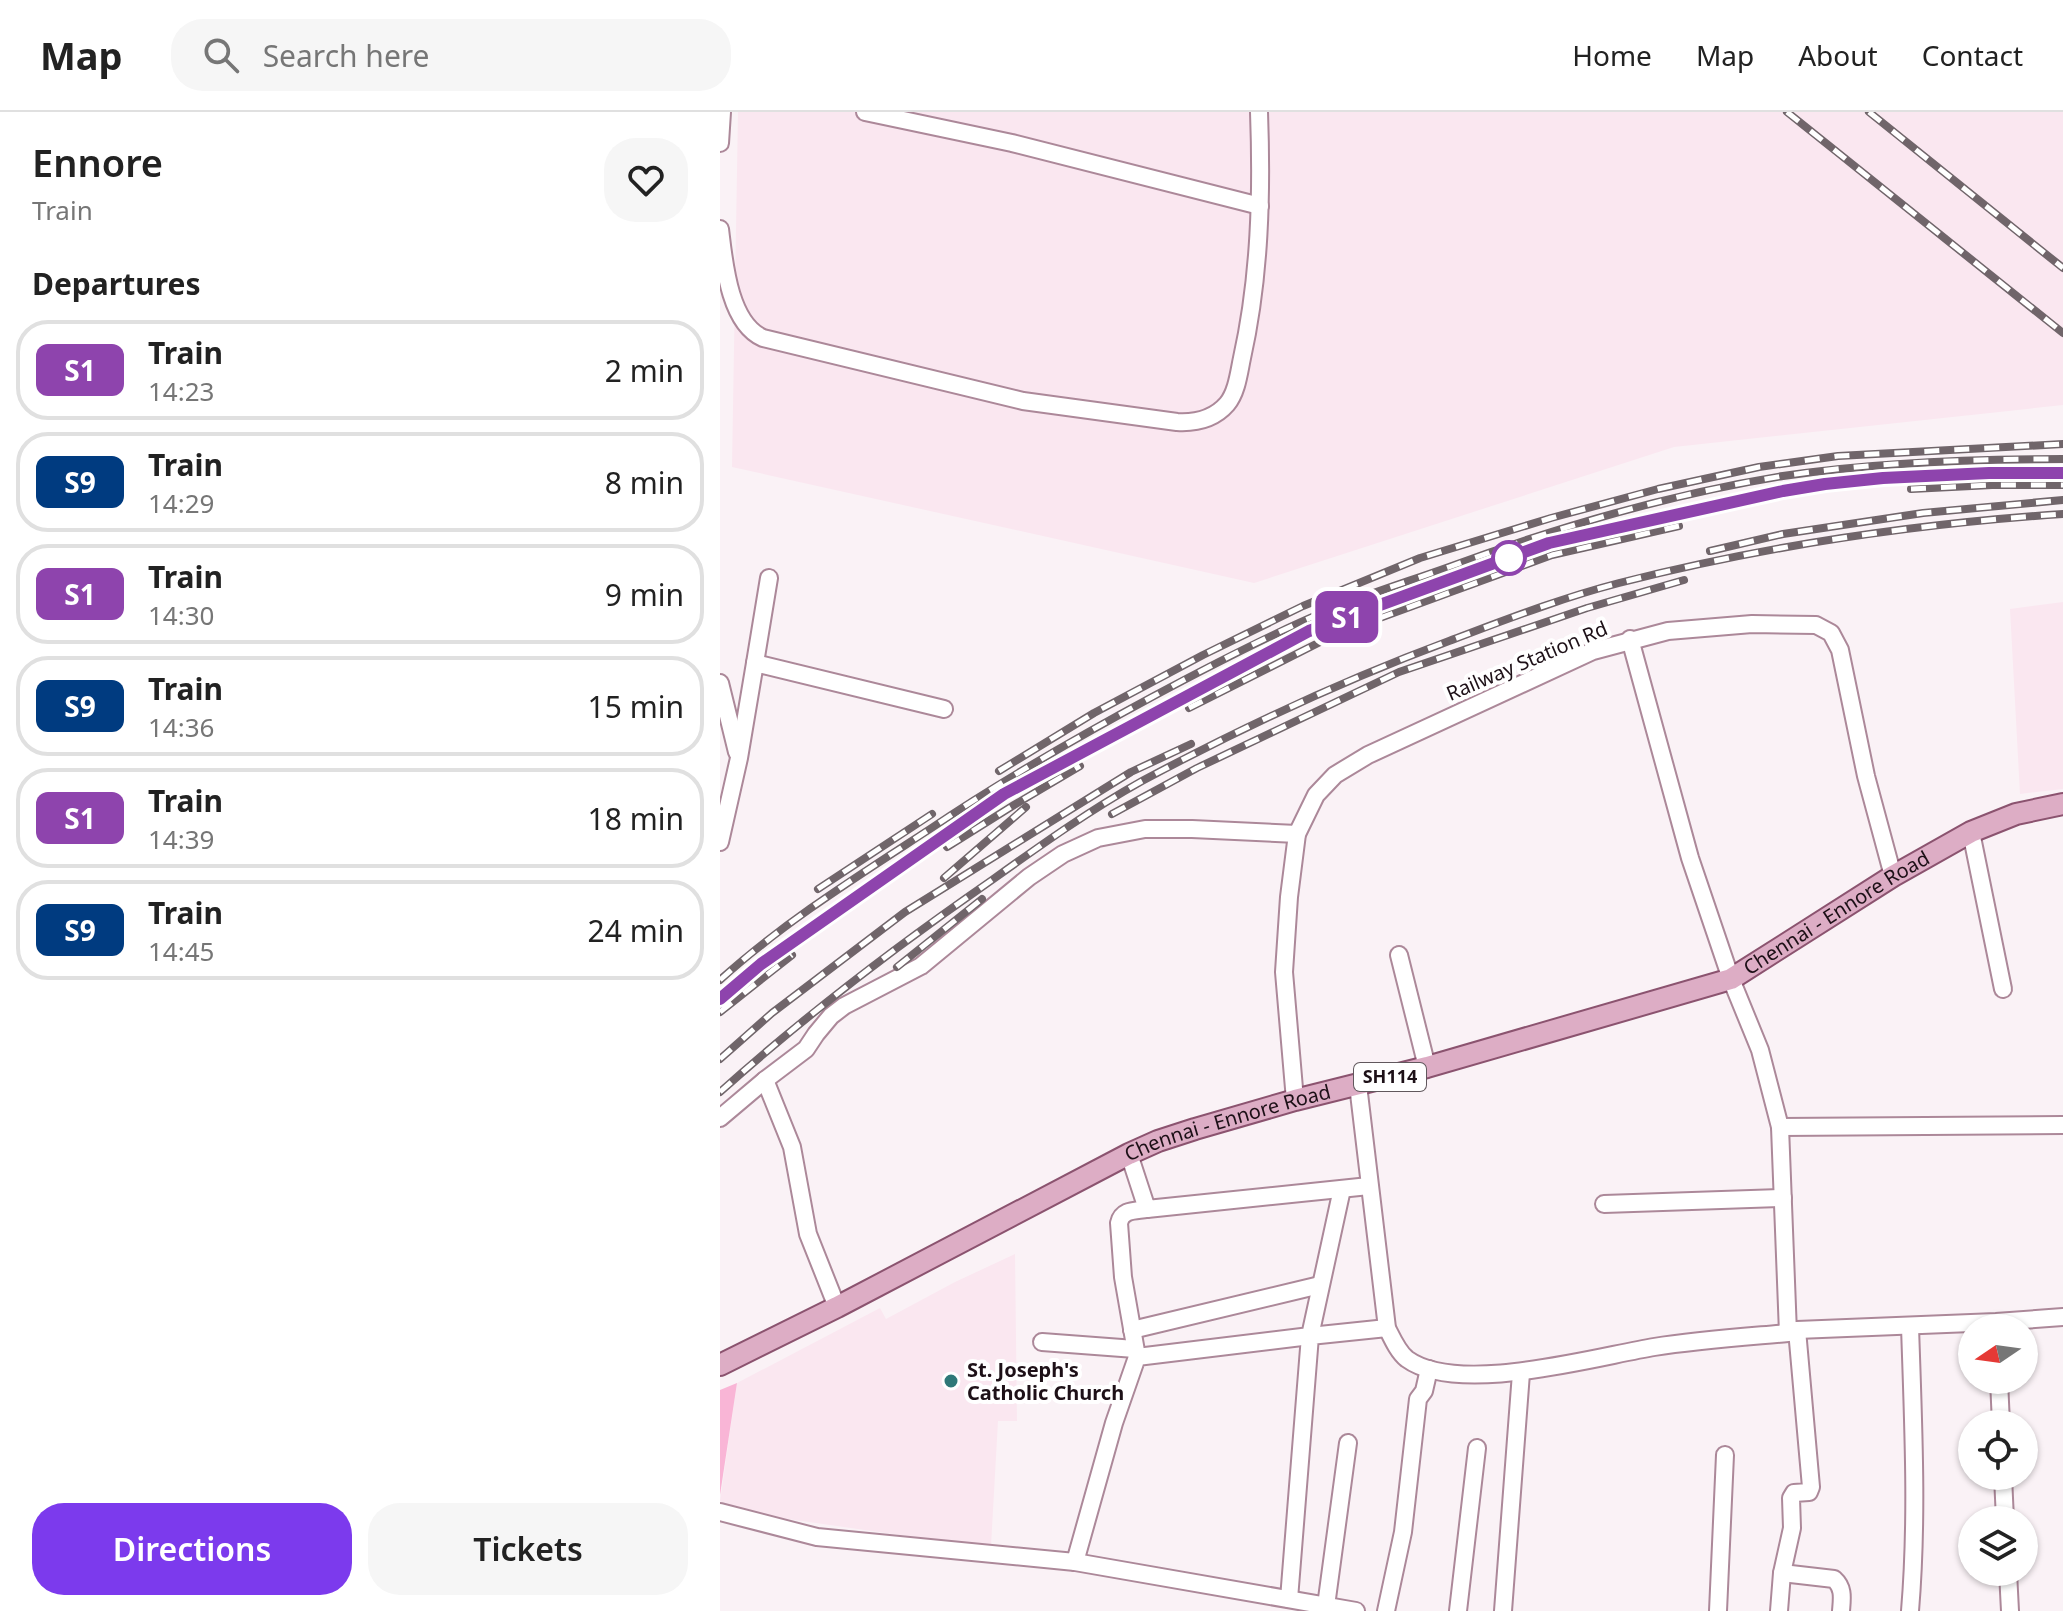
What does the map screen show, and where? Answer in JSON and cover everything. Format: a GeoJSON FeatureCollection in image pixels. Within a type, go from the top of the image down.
{"type":"FeatureCollection","features":[{"type":"Feature","properties":{"kind":"main road","name":"Chennai - Ennore Road"},"geometry":{"type":"LineString","coordinates":[[720,1365],[1158,1141],[1731,979],[1893,876],[1971,832],[2016,814],[2063,804]]}},
{"type":"Feature","properties":{"kind":"street"},"geometry":{"type":"LineString","coordinates":[[720,143],[722,112]]}},
{"type":"Feature","properties":{"kind":"street"},"geometry":{"type":"LineString","coordinates":[[865,112],[1025,146],[1260,206]]}},
{"type":"Feature","properties":{"kind":"street"},"geometry":{"type":"LineString","coordinates":[[720,229],[731,291],[739,316],[751,332],[763,338],[1023,401],[1192,423],[1205,420],[1228,403],[1246,343],[1257,270],[1259,112]]}},
{"type":"Feature","properties":{"kind":"street"},"geometry":{"type":"LineString","coordinates":[[720,842],[739,758],[769,578]]}},
{"type":"Feature","properties":{"kind":"street","name":"Railway Station Rd"},"geometry":{"type":"LineString","coordinates":[[1295,1100],[1284,972],[1289,897],[1297,834],[1316,795],[1335,775],[1368,755],[1593,651],[1668,631],[1752,624],[1816,625],[1831,633],[1840,650],[1866,776],[1893,876]]}},
{"type":"Feature","properties":{"kind":"street"},"geometry":{"type":"LineString","coordinates":[[1630,639],[1690,858],[1731,979],[1760,1050],[1780,1127],[1793,1332],[1811,1487],[1809,1492],[1794,1493],[1791,1498],[1792,1528],[1782,1573],[1779,1611]]}},
{"type":"Feature","properties":{"kind":"street"},"geometry":{"type":"LineString","coordinates":[[755,663],[944,709]]}},
{"type":"Feature","properties":{"kind":"street"},"geometry":{"type":"LineString","coordinates":[[720,683],[739,758]]}},
{"type":"Feature","properties":{"kind":"street"},"geometry":{"type":"LineString","coordinates":[[720,1118],[806,1049],[831,1016],[844,1006],[921,966],[1029,877],[1075,848],[1098,838],[1145,829],[1297,834]]}},
{"type":"Feature","properties":{"kind":"street"},"geometry":{"type":"LineString","coordinates":[[1971,832],[2003,989]]}},
{"type":"Feature","properties":{"kind":"street"},"geometry":{"type":"LineString","coordinates":[[1399,955],[1427,1067]]}},
{"type":"Feature","properties":{"kind":"street"},"geometry":{"type":"LineString","coordinates":[[765,1080],[792,1147],[808,1234],[837,1307]]}},
{"type":"Feature","properties":{"kind":"street"},"geometry":{"type":"LineString","coordinates":[[1358,1085],[1387,1328],[1406,1359],[1429,1369],[1460,1374],[1521,1373],[1656,1347],[1793,1332],[1958,1325]]}},
{"type":"Feature","properties":{"kind":"street"},"geometry":{"type":"LineString","coordinates":[[1780,1127],[2063,1125]]}},
{"type":"Feature","properties":{"kind":"street"},"geometry":{"type":"LineString","coordinates":[[1129,1154],[1147,1209]]}},
{"type":"Feature","properties":{"kind":"street"},"geometry":{"type":"LineString","coordinates":[[1075,1562],[1136,1353],[1123,1277],[1120,1217],[1124,1213],[1147,1209],[1369,1186]]}},
{"type":"Feature","properties":{"kind":"street"},"geometry":{"type":"LineString","coordinates":[[1289,1599],[1310,1336],[1342,1189]]}},
{"type":"Feature","properties":{"kind":"street"},"geometry":{"type":"LineString","coordinates":[[1604,1204],[1783,1198]]}},
{"type":"Feature","properties":{"kind":"street"},"geometry":{"type":"LineString","coordinates":[[1132,1330],[1320,1285]]}},
{"type":"Feature","properties":{"kind":"street"},"geometry":{"type":"LineString","coordinates":[[2038,1320],[2063,1317]]}},
{"type":"Feature","properties":{"kind":"street"},"geometry":{"type":"LineString","coordinates":[[1910,1326],[1914,1474],[1910,1611]]}},
{"type":"Feature","properties":{"kind":"street"},"geometry":{"type":"LineString","coordinates":[[1042,1342],[1136,1353],[1387,1328]]}},
{"type":"Feature","properties":{"kind":"street"},"geometry":{"type":"LineString","coordinates":[[1386,1611],[1403,1532],[1418,1399],[1424,1391],[1429,1369]]}},
{"type":"Feature","properties":{"kind":"street"},"geometry":{"type":"LineString","coordinates":[[1503,1611],[1521,1373]]}},
{"type":"Feature","properties":{"kind":"street"},"geometry":{"type":"LineString","coordinates":[[1326,1606],[1348,1443]]}},
{"type":"Feature","properties":{"kind":"street"},"geometry":{"type":"LineString","coordinates":[[1458,1611],[1477,1448]]}},
{"type":"Feature","properties":{"kind":"street"},"geometry":{"type":"LineString","coordinates":[[1718,1611],[1725,1455]]}},
{"type":"Feature","properties":{"kind":"street"},"geometry":{"type":"LineString","coordinates":[[720,1512],[817,1537],[1075,1562],[1356,1611]]}},
{"type":"Feature","properties":{"kind":"street"},"geometry":{"type":"LineString","coordinates":[[1782,1573],[1834,1579],[1842,1590],[1841,1611]]}},
{"type":"Feature","properties":{"kind":"street"},"geometry":{"type":"LineString","coordinates":[[2009,1586],[2010,1611]]}},
{"type":"Feature","properties":{"kind":"shaded area"},"geometry":{"type":"Polygon","coordinates":[[[738,112],[2063,112],[2063,405],[1674,447],[1254,583],[732,467],[738,112]]]}},
{"type":"Feature","properties":{"kind":"shaded area"},"geometry":{"type":"Polygon","coordinates":[[[2063,602],[2063,789],[2020,794],[2010,609],[2063,602]]]}},
{"type":"Feature","properties":{"kind":"shaded area"},"geometry":{"type":"Polygon","coordinates":[[[1015,1254],[1017,1421],[998,1421],[991,1546],[760,1515],[720,1501],[737,1383],[880,1308],[886,1319],[1015,1254]]]}},
{"type":"Feature","properties":{"kind":"shaded area"},"geometry":{"type":"Polygon","coordinates":[[[737,1383],[720,1495],[720,1390],[737,1383]]]}},
{"type":"Feature","properties":{"kind":"railway"},"geometry":{"type":"LineString","coordinates":[[1787,112],[2063,333]]}},
{"type":"Feature","properties":{"kind":"railway"},"geometry":{"type":"LineString","coordinates":[[1869,112],[2063,268]]}},
{"type":"Feature","properties":{"kind":"railway"},"geometry":{"type":"LineString","coordinates":[[999,771],[1094,713],[1203,655],[1303,606],[1420,558],[1658,489],[1759,467],[1838,456],[2063,444]]}},
{"type":"Feature","properties":{"kind":"railway"},"geometry":{"type":"LineString","coordinates":[[720,980],[822,900],[1011,777],[1194,675],[1339,606],[1572,526],[1656,502],[1741,483],[1888,464],[2063,459]]}},
{"type":"Feature","properties":{"kind":"railway"},"geometry":{"type":"LineString","coordinates":[[720,999],[761,964],[1004,794],[1309,631],[1549,543],[1783,491],[1883,478],[2063,473]]}},
{"type":"Feature","properties":{"kind":"railway"},"geometry":{"type":"LineString","coordinates":[[1911,489],[2063,485]]}},
{"type":"Feature","properties":{"kind":"railway"},"geometry":{"type":"LineString","coordinates":[[1710,551],[1783,534],[1923,513],[2063,500]]}},
{"type":"Feature","properties":{"kind":"railway"},"geometry":{"type":"LineString","coordinates":[[720,1092],[887,955],[1047,841],[1179,761],[1332,688],[1533,610],[1597,589],[1674,570],[1895,530],[2063,514]]}},
{"type":"Feature","properties":{"kind":"railway"},"geometry":{"type":"LineString","coordinates":[[1189,708],[1336,634],[1552,555],[1679,526]]}},
{"type":"Feature","properties":{"kind":"railway"},"geometry":{"type":"LineString","coordinates":[[1112,814],[1197,768],[1399,672],[1587,608],[1684,580]]}},
{"type":"Feature","properties":{"kind":"railway"},"geometry":{"type":"LineString","coordinates":[[720,1059],[772,1013],[905,912],[1131,772],[1191,744]]}},
{"type":"Feature","properties":{"kind":"railway"},"geometry":{"type":"LineString","coordinates":[[947,847],[1080,766]]}},
{"type":"Feature","properties":{"kind":"railway"},"geometry":{"type":"LineString","coordinates":[[944,878],[1026,807]]}},
{"type":"Feature","properties":{"kind":"railway"},"geometry":{"type":"LineString","coordinates":[[818,889],[932,814]]}},
{"type":"Feature","properties":{"kind":"railway"},"geometry":{"type":"LineString","coordinates":[[897,967],[982,899]]}},
{"type":"Feature","properties":{"kind":"railway"},"geometry":{"type":"LineString","coordinates":[[720,1012],[792,955]]}},
{"type":"Feature","properties":{"kind":"train","name":"S1"},"geometry":{"type":"LineString","coordinates":[[720,999],[761,964],[1004,794],[1309,631],[1549,543],[1783,491],[1883,478],[2063,473]]}},
{"type":"Feature","properties":{"kind":"place","name":"St. Joseph's Catholic Church"},"geometry":{"type":"Point","coordinates":[951,1381]}}]}
